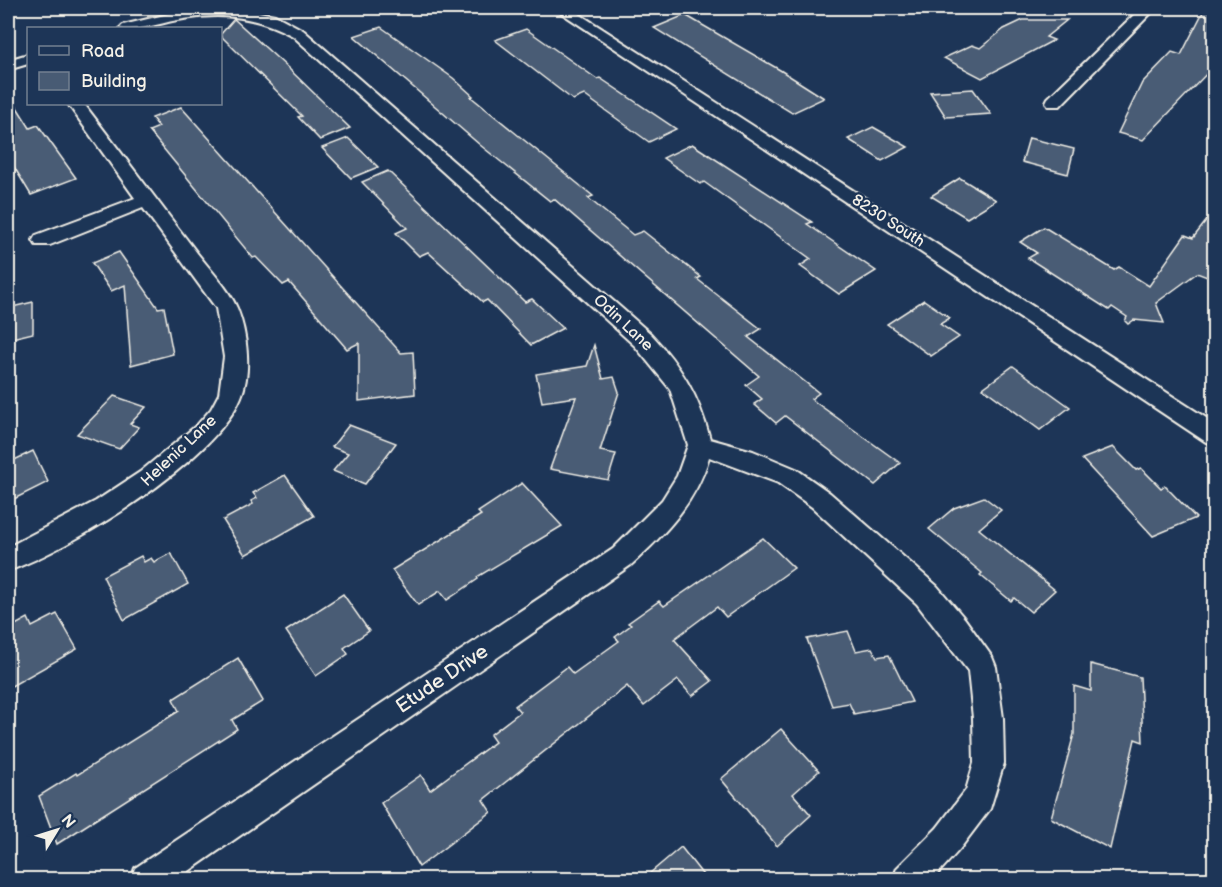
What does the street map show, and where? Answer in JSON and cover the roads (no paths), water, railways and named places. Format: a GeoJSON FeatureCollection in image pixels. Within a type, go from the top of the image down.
{"type":"FeatureCollection","features":[{"type":"Feature","properties":{"kind":"street","name":"8230 South"},"geometry":{"type":"LineString","coordinates":[[561,8],[1215,435]]}},
{"type":"Feature","properties":{"kind":"street"},"geometry":{"type":"LineString","coordinates":[[1054,102],[1149,8]]}},
{"type":"Feature","properties":{"kind":"street","name":"Odin Lane"},"geometry":{"type":"LineString","coordinates":[[132,27],[185,14],[230,10],[270,18],[298,33],[643,340],[676,377],[690,402],[700,445]]}},
{"type":"Feature","properties":{"kind":"street"},"geometry":{"type":"LineString","coordinates":[[8,66],[27,59]]}},
{"type":"Feature","properties":{"kind":"street","name":"Helenic Lane"},"geometry":{"type":"LineString","coordinates":[[8,560],[116,503],[143,486],[210,426],[227,404],[236,366],[235,336],[226,307],[77,105]]}},
{"type":"Feature","properties":{"kind":"street"},"geometry":{"type":"LineString","coordinates":[[43,240],[147,200]]}},
{"type":"Feature","properties":{"kind":"street"},"geometry":{"type":"LineString","coordinates":[[700,445],[744,458],[786,476],[821,500],[927,595],[955,628],[981,667],[988,718],[989,763],[979,798],[948,839],[909,879]]}},
{"type":"Feature","properties":{"kind":"street","name":"Etude Drive"},"geometry":{"type":"LineString","coordinates":[[147,879],[622,557],[658,525],[687,485],[700,445]]}}]}
